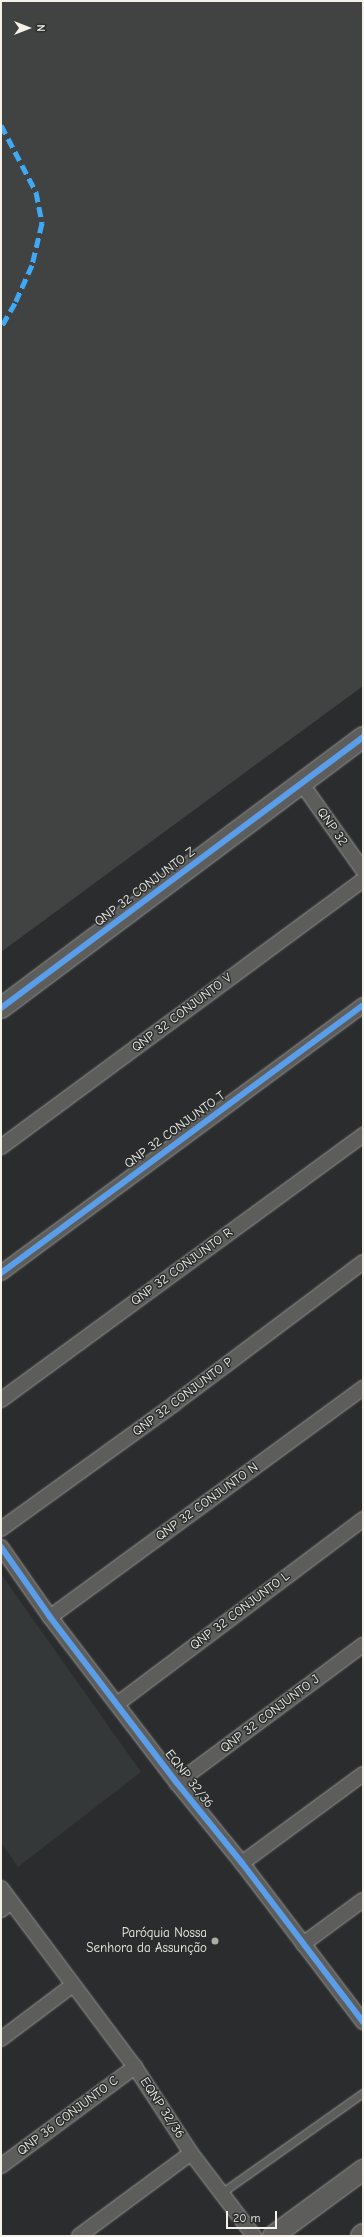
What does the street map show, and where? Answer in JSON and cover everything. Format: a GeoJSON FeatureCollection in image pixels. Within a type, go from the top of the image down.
{"type":"FeatureCollection","features":[{"type":"Feature","properties":{"kind":"street","name":"QNP 32 CONJUNTO Z"},"geometry":{"type":"LineString","coordinates":[[1,1008],[363,737]]}},
{"type":"Feature","properties":{"kind":"street","name":"QNP 32"},"geometry":{"type":"LineString","coordinates":[[302,784],[363,870]]}},
{"type":"Feature","properties":{"kind":"street","name":"QNP 32 CONJUNTO V"},"geometry":{"type":"LineString","coordinates":[[1,1147],[363,880]]}},
{"type":"Feature","properties":{"kind":"street","name":"QNP 32 CONJUNTO T"},"geometry":{"type":"LineString","coordinates":[[1,1273],[363,1005]]}},
{"type":"Feature","properties":{"kind":"street","name":"QNP 32 CONJUNTO R"},"geometry":{"type":"LineString","coordinates":[[1,1400],[363,1135]]}},
{"type":"Feature","properties":{"kind":"street","name":"QNP 32 CONJUNTO P"},"geometry":{"type":"LineString","coordinates":[[1,1530],[174,1404],[363,1262]]}},
{"type":"Feature","properties":{"kind":"street","name":"QNP 32 CONJUNTO N"},"geometry":{"type":"LineString","coordinates":[[50,1616],[363,1388]]}},
{"type":"Feature","properties":{"kind":"street","name":"QNP 32 CONJUNTO L"},"geometry":{"type":"LineString","coordinates":[[117,1704],[363,1519]]}},
{"type":"Feature","properties":{"kind":"street","name":"EQNP 32/36"},"geometry":{"type":"LineString","coordinates":[[1,1547],[50,1616],[177,1783],[242,1864],[363,2022]]}},
{"type":"Feature","properties":{"kind":"street","name":"QNP 32 CONJUNTO J"},"geometry":{"type":"LineString","coordinates":[[177,1783],[363,1645]]}},
{"type":"Feature","properties":{"kind":"street"},"geometry":{"type":"LineString","coordinates":[[242,1864],[363,1774]]}},
{"type":"Feature","properties":{"kind":"street","name":"EQNP 32/36"},"geometry":{"type":"LineString","coordinates":[[1,1888],[6,1906],[73,1985],[135,2067],[191,2153],[254,2236]]}},
{"type":"Feature","properties":{"kind":"street"},"geometry":{"type":"LineString","coordinates":[[303,1944],[363,1900]]}},
{"type":"Feature","properties":{"kind":"street"},"geometry":{"type":"LineString","coordinates":[[1,2039],[73,1985]]}},
{"type":"Feature","properties":{"kind":"street","name":"QNP 36 CONJUNTO C"},"geometry":{"type":"LineString","coordinates":[[1,2166],[135,2067]]}},
{"type":"Feature","properties":{"kind":"street"},"geometry":{"type":"LineString","coordinates":[[79,2236],[191,2153]]}},
{"type":"Feature","properties":{"kind":"street"},"geometry":{"type":"LineString","coordinates":[[274,2236],[363,2170]]}},
{"type":"Feature","properties":{"kind":"lane"},"geometry":{"type":"LineString","coordinates":[[221,2194],[363,2093]]}},
{"type":"Feature","properties":{"kind":"shaded area"},"geometry":{"type":"Polygon","coordinates":[[[1,1],[363,1],[363,686],[1,952],[1,1]]]}},
{"type":"Feature","properties":{"kind":"shaded area"},"geometry":{"type":"Polygon","coordinates":[[[1,1574],[141,1772],[18,1867],[1,1843],[1,1574]]]}},
{"type":"Feature","properties":{"kind":"marked path"},"geometry":{"type":"LineString","coordinates":[[1,125],[36,192],[42,223],[32,265],[15,303],[1,327]]}},
{"type":"Feature","properties":{"kind":"cycle path"},"geometry":{"type":"LineString","coordinates":[[1,1008],[363,737]]}},
{"type":"Feature","properties":{"kind":"cycle path"},"geometry":{"type":"LineString","coordinates":[[1,1273],[363,1005]]}},
{"type":"Feature","properties":{"kind":"cycle path"},"geometry":{"type":"LineString","coordinates":[[1,1547],[50,1617],[177,1783],[242,1863],[363,2022]]}},
{"type":"Feature","properties":{"kind":"place","name":"Paróquia Nossa Senhora da Assunção"},"geometry":{"type":"Point","coordinates":[215,1941]}}]}
